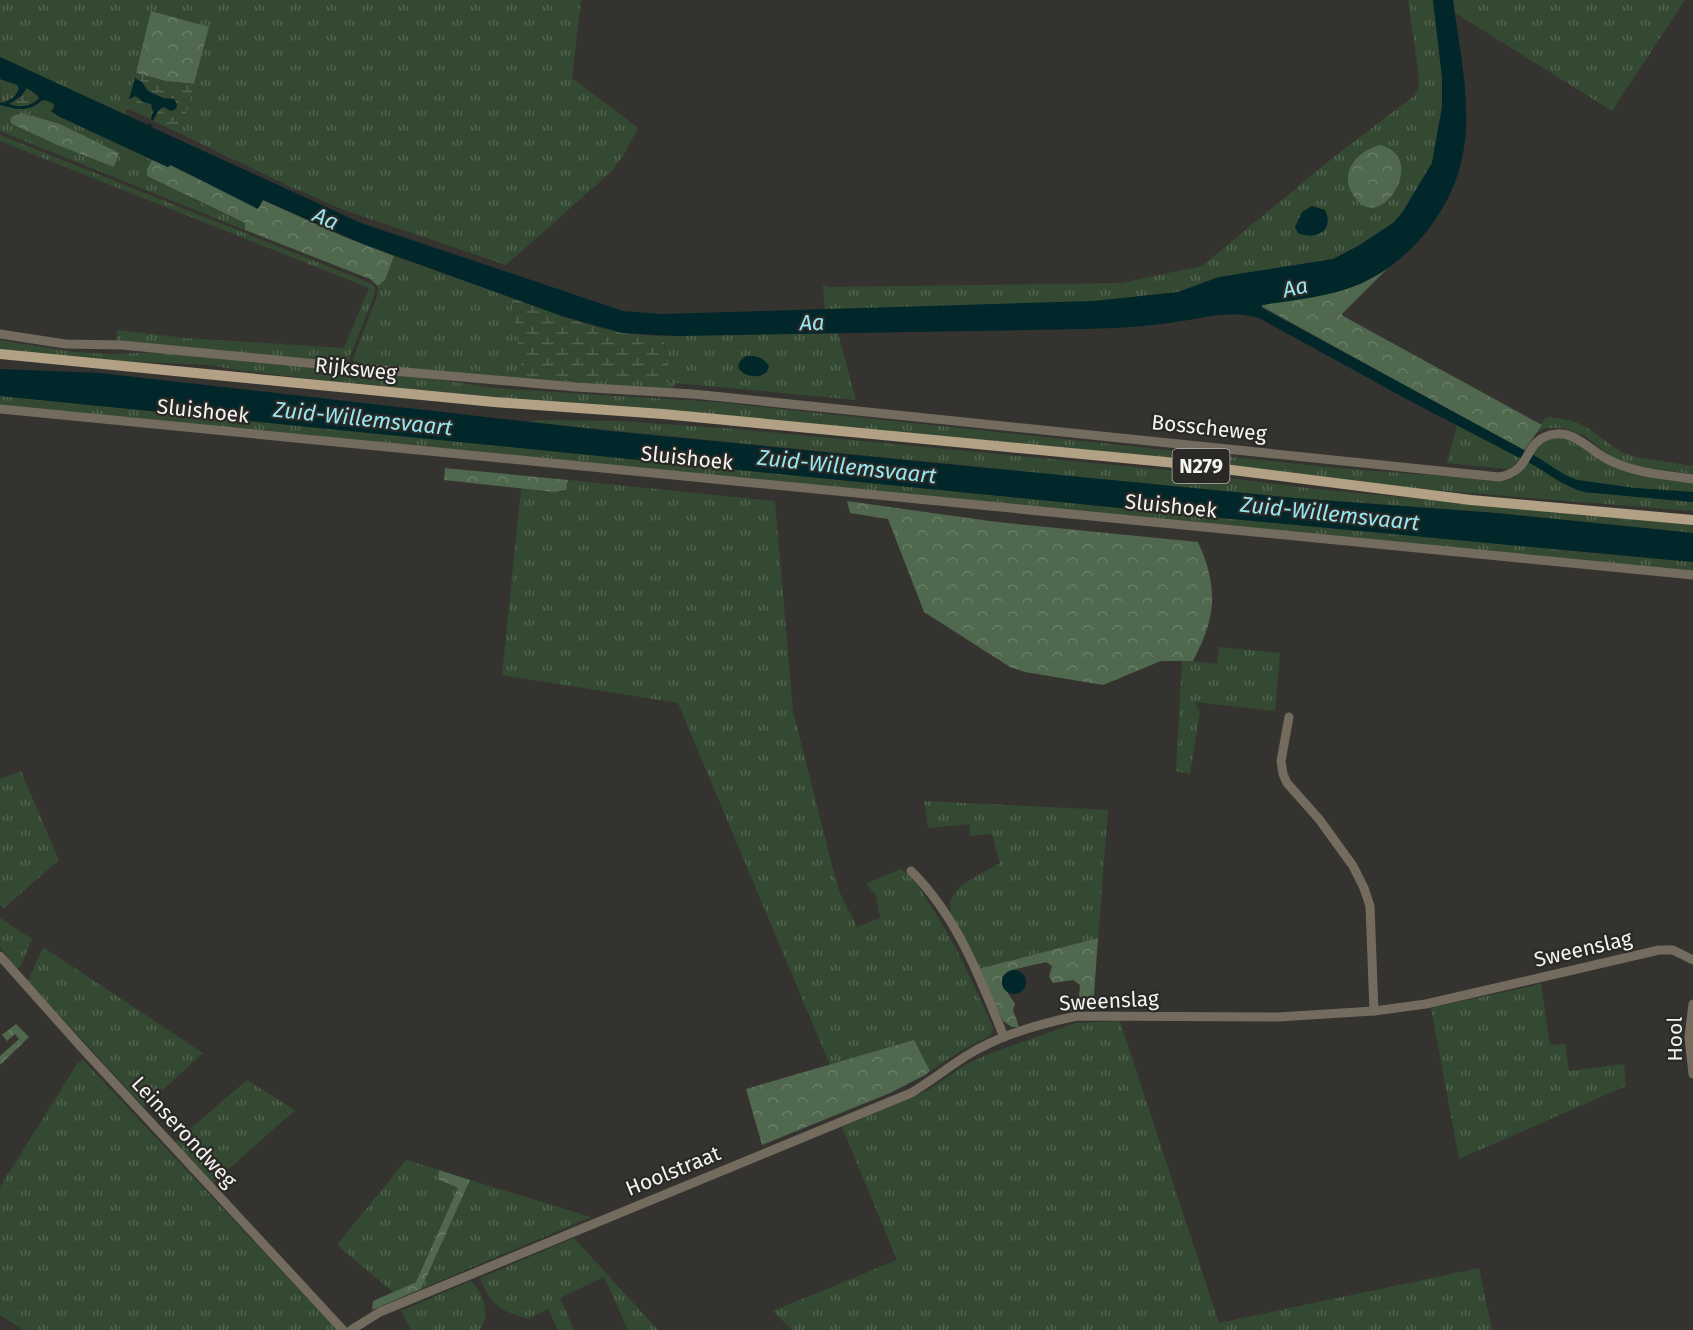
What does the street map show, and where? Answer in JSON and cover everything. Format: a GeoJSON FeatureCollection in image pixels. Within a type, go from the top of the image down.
{"type":"FeatureCollection","features":[{"type":"Feature","properties":{"kind":"main road","name":"Rijksweg"},"geometry":{"type":"LineString","coordinates":[[0,354],[482,401],[708,419]]}},
{"type":"Feature","properties":{"kind":"main road","name":"Bosscheweg"},"geometry":{"type":"LineString","coordinates":[[708,419],[1176,463],[1471,500],[1693,520]]}},
{"type":"Feature","properties":{"kind":"street","name":"Rijksweg"},"geometry":{"type":"LineString","coordinates":[[0,334],[65,344],[134,346],[576,387],[693,394]]}},
{"type":"Feature","properties":{"kind":"street","name":"Bosscheweg"},"geometry":{"type":"LineString","coordinates":[[693,394],[1499,477],[1511,475],[1522,465],[1538,440],[1551,434],[1570,435],[1607,459],[1636,471],[1693,479]]}},
{"type":"Feature","properties":{"kind":"street","name":"Sluishoek"},"geometry":{"type":"LineString","coordinates":[[0,409],[1693,575]]}},
{"type":"Feature","properties":{"kind":"street"},"geometry":{"type":"LineString","coordinates":[[1289,717],[1281,761],[1283,774],[1287,783],[1319,819],[1353,866],[1370,906],[1374,1011]]}},
{"type":"Feature","properties":{"kind":"street"},"geometry":{"type":"LineString","coordinates":[[911,871],[939,903],[977,970],[1004,1037]]}},
{"type":"Feature","properties":{"kind":"street","name":"Sweenslag"},"geometry":{"type":"LineString","coordinates":[[1004,1037],[1077,1016],[1278,1017],[1374,1011],[1426,1004],[1659,950],[1673,950],[1693,960]]}},
{"type":"Feature","properties":{"kind":"street","name":"Leinserondweg"},"geometry":{"type":"LineString","coordinates":[[0,956],[343,1330]]}},
{"type":"Feature","properties":{"kind":"street","name":"Hool"},"geometry":{"type":"LineString","coordinates":[[1693,1004],[1689,1037],[1693,1074]]}},
{"type":"Feature","properties":{"kind":"street","name":"Hoolstraat"},"geometry":{"type":"LineString","coordinates":[[351,1330],[380,1312],[911,1093],[967,1055],[1004,1037]]}},
{"type":"Feature","properties":{"kind":"green space"},"geometry":{"type":"Polygon","coordinates":[[[0,0],[581,0],[572,78],[638,128],[623,156],[611,172],[506,265],[344,210],[181,134],[209,27],[141,55],[125,115],[0,57],[0,0]]]}},
{"type":"Feature","properties":{"kind":"green space"},"geometry":{"type":"Polygon","coordinates":[[[1408,0],[1433,0],[1442,77],[1442,107],[1432,163],[1402,213],[1393,223],[1333,259],[1219,277],[1178,292],[1095,301],[825,311],[823,285],[828,287],[1121,283],[1202,266],[1330,160],[1415,95],[1419,86],[1408,0]],[[1401,166],[1349,180],[1355,198],[1389,200],[1399,180],[1401,166]]]}},
{"type":"Feature","properties":{"kind":"green space"},"geometry":{"type":"Polygon","coordinates":[[[1453,0],[1685,0],[1612,111],[1455,13],[1453,0]]]}},
{"type":"Feature","properties":{"kind":"green space"},"geometry":{"type":"Polygon","coordinates":[[[151,11],[209,27],[194,84],[165,81],[136,73],[151,11]]]}},
{"type":"Feature","properties":{"kind":"green space"},"geometry":{"type":"Polygon","coordinates":[[[136,73],[165,81],[194,84],[181,134],[153,121],[163,107],[171,111],[176,109],[174,99],[163,98],[148,91],[135,78],[136,73]]]}},
{"type":"Feature","properties":{"kind":"green space"},"geometry":{"type":"Polygon","coordinates":[[[0,79],[17,85],[19,88],[16,96],[1,103],[0,79]]]}},
{"type":"Feature","properties":{"kind":"green space"},"geometry":{"type":"Polygon","coordinates":[[[27,88],[37,93],[39,98],[25,106],[9,105],[21,96],[27,88]]]}},
{"type":"Feature","properties":{"kind":"green space"},"geometry":{"type":"Polygon","coordinates":[[[133,96],[151,104],[153,112],[151,119],[127,108],[129,99],[133,96]]]}},
{"type":"Feature","properties":{"kind":"green space"},"geometry":{"type":"Polygon","coordinates":[[[43,99],[54,104],[51,111],[58,116],[152,160],[147,169],[193,199],[245,223],[245,230],[0,131],[0,105],[25,109],[43,99]],[[22,113],[12,124],[55,144],[114,166],[60,124],[22,113]]]}},
{"type":"Feature","properties":{"kind":"green space"},"geometry":{"type":"Polygon","coordinates":[[[22,113],[60,124],[119,153],[114,167],[12,124],[10,120],[13,116],[22,113]]]}},
{"type":"Feature","properties":{"kind":"green space"},"geometry":{"type":"Polygon","coordinates":[[[0,135],[372,284],[375,288],[374,296],[349,359],[345,364],[116,342],[117,330],[185,338],[344,348],[369,288],[0,141],[0,135]]]}},
{"type":"Feature","properties":{"kind":"green space"},"geometry":{"type":"Polygon","coordinates":[[[1380,145],[1394,152],[1400,162],[1401,175],[1397,188],[1389,199],[1379,206],[1368,207],[1358,201],[1352,192],[1348,184],[1348,175],[1355,160],[1362,153],[1380,145]]]}},
{"type":"Feature","properties":{"kind":"green space"},"geometry":{"type":"Polygon","coordinates":[[[152,160],[168,167],[170,165],[258,208],[263,200],[342,236],[394,256],[385,280],[378,286],[370,279],[245,230],[245,223],[147,176],[147,169],[152,160]]]}},
{"type":"Feature","properties":{"kind":"green space"},"geometry":{"type":"Polygon","coordinates":[[[394,256],[511,297],[523,378],[671,383],[663,336],[838,333],[856,400],[676,383],[673,388],[638,389],[355,364],[353,358],[377,297],[378,286],[385,280],[394,256]]]}},
{"type":"Feature","properties":{"kind":"green space"},"geometry":{"type":"Polygon","coordinates":[[[1388,268],[1342,314],[1343,316],[1542,425],[1524,451],[1261,306],[1342,289],[1358,284],[1388,268]]]}},
{"type":"Feature","properties":{"kind":"green space"},"geometry":{"type":"Polygon","coordinates":[[[511,297],[604,329],[663,336],[671,383],[523,378],[511,297]]]}},
{"type":"Feature","properties":{"kind":"green space"},"geometry":{"type":"Polygon","coordinates":[[[0,340],[74,352],[109,354],[169,352],[441,380],[494,388],[715,402],[1336,468],[1506,480],[1518,475],[1528,460],[1562,483],[1584,492],[1693,502],[1693,511],[1456,492],[331,381],[209,365],[80,359],[0,351],[0,340]]]}},
{"type":"Feature","properties":{"kind":"green space"},"geometry":{"type":"Polygon","coordinates":[[[0,396],[1200,516],[1693,562],[1693,573],[0,406],[0,396]]]}},
{"type":"Feature","properties":{"kind":"green space"},"geometry":{"type":"Polygon","coordinates":[[[1545,418],[1573,421],[1586,427],[1621,452],[1636,457],[1693,466],[1693,474],[1635,466],[1611,457],[1585,436],[1563,428],[1545,428],[1537,432],[1545,418]]]}},
{"type":"Feature","properties":{"kind":"green space"},"geometry":{"type":"Polygon","coordinates":[[[538,420],[619,421],[736,429],[1166,470],[1307,488],[1693,525],[1693,533],[1496,513],[1294,498],[528,422],[538,420]]]}},
{"type":"Feature","properties":{"kind":"green space"},"geometry":{"type":"Polygon","coordinates":[[[1457,425],[1520,458],[1513,467],[1507,469],[1447,463],[1457,425]]]}},
{"type":"Feature","properties":{"kind":"green space"},"geometry":{"type":"Polygon","coordinates":[[[1556,436],[1570,439],[1593,454],[1693,482],[1693,492],[1635,488],[1577,480],[1531,454],[1537,445],[1556,436]]]}},
{"type":"Feature","properties":{"kind":"green space"},"geometry":{"type":"Polygon","coordinates":[[[445,468],[568,480],[566,490],[555,492],[444,480],[445,468]]]}},
{"type":"Feature","properties":{"kind":"green space"},"geometry":{"type":"Polygon","coordinates":[[[568,480],[775,501],[793,711],[840,893],[857,927],[880,918],[876,895],[866,884],[901,869],[906,873],[921,890],[956,950],[993,1028],[991,1035],[962,1050],[930,1071],[914,1041],[830,1065],[678,703],[502,675],[521,489],[562,492],[568,480]]]}},
{"type":"Feature","properties":{"kind":"green space"},"geometry":{"type":"Polygon","coordinates":[[[847,501],[997,522],[1198,542],[1205,559],[1212,589],[1210,617],[1201,645],[1193,661],[1161,661],[1103,685],[1025,672],[1010,667],[924,612],[888,519],[850,513],[847,501]]]}},
{"type":"Feature","properties":{"kind":"green space"},"geometry":{"type":"Polygon","coordinates":[[[1219,647],[1280,653],[1275,711],[1195,702],[1200,712],[1190,774],[1176,771],[1182,660],[1217,664],[1219,647]]]}},
{"type":"Feature","properties":{"kind":"green space"},"geometry":{"type":"Polygon","coordinates":[[[21,771],[59,860],[4,908],[0,905],[0,779],[21,771]]]}},
{"type":"Feature","properties":{"kind":"green space"},"geometry":{"type":"Polygon","coordinates":[[[924,801],[1108,810],[1098,938],[978,969],[951,914],[950,901],[961,885],[1000,863],[992,834],[969,836],[970,824],[928,828],[924,801]]]}},
{"type":"Feature","properties":{"kind":"green space"},"geometry":{"type":"Polygon","coordinates":[[[0,918],[32,939],[21,966],[17,969],[0,947],[0,918]]]}},
{"type":"Feature","properties":{"kind":"green space"},"geometry":{"type":"Polygon","coordinates":[[[1098,938],[1093,1008],[1068,1011],[1068,1002],[1079,996],[1080,985],[1073,980],[1053,983],[1049,977],[1052,966],[1046,962],[1012,970],[1002,977],[1002,984],[1015,1004],[1013,1010],[1019,1027],[1012,1027],[1003,1021],[978,969],[1098,938]]]}},
{"type":"Feature","properties":{"kind":"green space"},"geometry":{"type":"Polygon","coordinates":[[[43,947],[203,1053],[144,1107],[28,981],[43,947]]]}},
{"type":"Feature","properties":{"kind":"green space"},"geometry":{"type":"Polygon","coordinates":[[[1541,984],[1550,1045],[1565,1044],[1569,1071],[1624,1064],[1626,1086],[1459,1159],[1431,1008],[1541,984]]]}},
{"type":"Feature","properties":{"kind":"green space"},"geometry":{"type":"Polygon","coordinates":[[[1120,1021],[1219,1323],[1479,1268],[1492,1330],[792,1330],[773,1311],[897,1260],[842,1127],[928,1090],[965,1065],[991,1053],[1076,1023],[1120,1021]]]}},
{"type":"Feature","properties":{"kind":"green space"},"geometry":{"type":"Polygon","coordinates":[[[16,1024],[29,1037],[0,1065],[0,1056],[19,1039],[15,1034],[7,1041],[2,1035],[16,1024]]]}},
{"type":"Feature","properties":{"kind":"green space"},"geometry":{"type":"Polygon","coordinates":[[[914,1040],[930,1071],[925,1075],[890,1093],[762,1145],[746,1089],[914,1040]]]}},
{"type":"Feature","properties":{"kind":"green space"},"geometry":{"type":"Polygon","coordinates":[[[83,1060],[337,1330],[23,1330],[0,1315],[0,1187],[77,1064],[83,1060]]]}},
{"type":"Feature","properties":{"kind":"green space"},"geometry":{"type":"Polygon","coordinates":[[[247,1080],[295,1110],[213,1183],[175,1142],[247,1080]]]}},
{"type":"Feature","properties":{"kind":"green space"},"geometry":{"type":"Polygon","coordinates":[[[406,1160],[439,1170],[438,1179],[459,1188],[416,1282],[393,1292],[337,1245],[406,1160]]]}},
{"type":"Feature","properties":{"kind":"green space"},"geometry":{"type":"Polygon","coordinates":[[[439,1170],[470,1180],[421,1289],[372,1310],[373,1301],[416,1282],[458,1188],[438,1179],[439,1170]]]}},
{"type":"Feature","properties":{"kind":"green space"},"geometry":{"type":"Polygon","coordinates":[[[470,1180],[591,1217],[421,1289],[470,1180]]]}},
{"type":"Feature","properties":{"kind":"green space"},"geometry":{"type":"Polygon","coordinates":[[[574,1238],[658,1330],[628,1330],[604,1277],[560,1298],[574,1330],[558,1330],[548,1309],[528,1319],[503,1310],[488,1295],[480,1278],[574,1238]]]}},
{"type":"Feature","properties":{"kind":"green space"},"geometry":{"type":"Polygon","coordinates":[[[471,1281],[484,1305],[485,1318],[479,1330],[411,1330],[401,1311],[471,1281]]]}},
{"type":"Feature","properties":{"kind":"water","name":"Aa"},"geometry":{"type":"Polygon","coordinates":[[[1433,0],[1453,0],[1465,89],[1464,145],[1458,172],[1447,200],[1430,227],[1398,260],[1360,284],[1324,295],[1262,305],[1262,308],[1537,457],[1565,475],[1577,480],[1635,488],[1693,492],[1693,502],[1584,492],[1575,489],[1259,318],[1248,315],[1227,314],[1153,325],[1085,329],[676,336],[622,333],[562,316],[363,244],[263,200],[258,209],[171,165],[168,167],[58,116],[51,111],[55,107],[49,101],[43,100],[25,109],[0,105],[12,98],[19,88],[17,85],[0,79],[0,57],[148,125],[149,123],[151,127],[361,223],[623,311],[661,314],[1095,301],[1178,292],[1219,277],[1333,259],[1393,223],[1402,213],[1432,163],[1442,107],[1442,77],[1433,0]],[[27,88],[21,96],[9,104],[29,105],[39,98],[27,88]]]}},
{"type":"Feature","properties":{"kind":"water"},"geometry":{"type":"Polygon","coordinates":[[[135,78],[142,82],[148,91],[163,98],[174,99],[177,104],[176,109],[171,111],[163,107],[153,121],[151,104],[143,102],[136,96],[129,99],[135,78]]]}},
{"type":"Feature","properties":{"kind":"water"},"geometry":{"type":"Polygon","coordinates":[[[1312,206],[1325,210],[1328,223],[1326,228],[1317,235],[1298,233],[1295,227],[1302,212],[1312,206]]]}},
{"type":"Feature","properties":{"kind":"water"},"geometry":{"type":"Polygon","coordinates":[[[746,356],[765,361],[769,366],[767,372],[760,376],[750,376],[744,373],[738,366],[746,356]]]}},
{"type":"Feature","properties":{"kind":"water","name":"Zuid-Willemsvaart"},"geometry":{"type":"Polygon","coordinates":[[[0,369],[100,373],[610,431],[1294,498],[1496,513],[1693,533],[1693,562],[1200,516],[0,396],[0,369]]]}},
{"type":"Feature","properties":{"kind":"water"},"geometry":{"type":"Polygon","coordinates":[[[1014,970],[1022,974],[1026,982],[1022,990],[1014,994],[1006,990],[1002,982],[1006,974],[1014,970]]]}}]}
